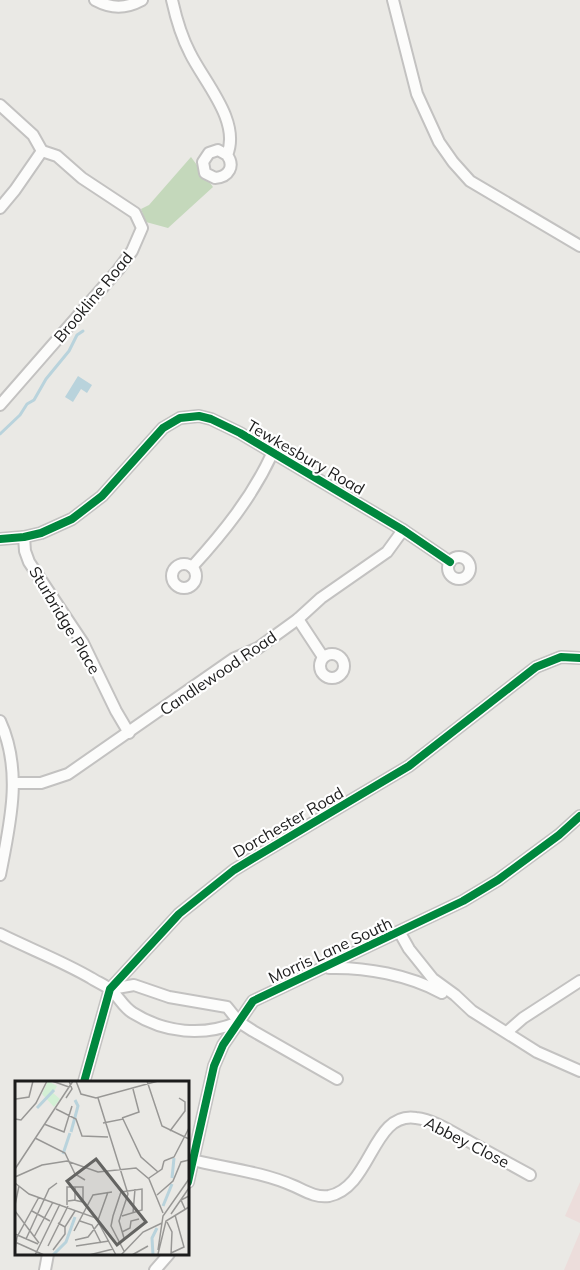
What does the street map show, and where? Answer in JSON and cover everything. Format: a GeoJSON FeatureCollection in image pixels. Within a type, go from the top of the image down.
{"type":"FeatureCollection","features":[{"type":"Feature","properties":{"kind":"street"},"geometry":{"type":"LineString","coordinates":[[95,0],[112,7],[120,7],[130,6],[142,0]]}},
{"type":"Feature","properties":{"kind":"street"},"geometry":{"type":"LineString","coordinates":[[172,0],[182,36],[191,56],[214,94],[230,128],[231,146],[227,155]]}},
{"type":"Feature","properties":{"kind":"street"},"geometry":{"type":"LineString","coordinates":[[393,0],[417,94],[439,142],[453,162],[471,181],[495,197],[580,246]]}},
{"type":"Feature","properties":{"kind":"street"},"geometry":{"type":"LineString","coordinates":[[0,105],[33,135],[42,151],[0,208]]}},
{"type":"Feature","properties":{"kind":"street","name":"Brookline Road"},"geometry":{"type":"LineString","coordinates":[[0,405],[118,270],[132,251],[142,228],[135,213],[82,178],[57,156],[42,151]]}},
{"type":"Feature","properties":{"kind":"street","name":"Tewkesbury Road"},"geometry":{"type":"LineString","coordinates":[[0,539],[24,537],[58,527],[88,508],[102,496],[159,432],[180,418],[188,416],[210,419],[240,434],[403,530],[450,562]]}},
{"type":"Feature","properties":{"kind":"street"},"geometry":{"type":"LineString","coordinates":[[192,567],[243,506],[272,454]]}},
{"type":"Feature","properties":{"kind":"street","name":"Candlewood Road"},"geometry":{"type":"LineString","coordinates":[[15,783],[41,783],[68,774],[233,660],[258,648],[298,619],[321,598],[387,552],[403,530]]}},
{"type":"Feature","properties":{"kind":"street","name":"Sturbridge Place"},"geometry":{"type":"LineString","coordinates":[[24,537],[29,562],[83,643],[129,733]]}},
{"type":"Feature","properties":{"kind":"street"},"geometry":{"type":"LineString","coordinates":[[298,619],[323,657]]}},
{"type":"Feature","properties":{"kind":"street","name":"Dorchester Road"},"geometry":{"type":"LineString","coordinates":[[85,1081],[110,990],[179,914],[234,870],[409,766],[536,667],[561,657],[580,658]]}},
{"type":"Feature","properties":{"kind":"street"},"geometry":{"type":"LineString","coordinates":[[0,721],[13,763],[15,783],[4,837],[0,875]]}},
{"type":"Feature","properties":{"kind":"street","name":"Morris Lane South"},"geometry":{"type":"LineString","coordinates":[[189,1176],[214,1066],[223,1046],[253,1001],[400,933],[463,901],[498,880],[559,835],[580,816]]}},
{"type":"Feature","properties":{"kind":"street"},"geometry":{"type":"LineString","coordinates":[[400,933],[409,949],[433,979],[472,1011],[537,1052],[580,1071]]}},
{"type":"Feature","properties":{"kind":"street"},"geometry":{"type":"LineString","coordinates":[[0,934],[87,976],[110,990],[124,1006],[134,1013],[170,1028],[188,1032],[207,1031],[239,1022]]}},
{"type":"Feature","properties":{"kind":"street"},"geometry":{"type":"LineString","coordinates":[[323,969],[346,968],[379,972],[432,987],[461,1001]]}},
{"type":"Feature","properties":{"kind":"street"},"geometry":{"type":"LineString","coordinates":[[507,1032],[523,1018],[580,981]]}},
{"type":"Feature","properties":{"kind":"street"},"geometry":{"type":"LineString","coordinates":[[110,990],[134,985],[169,997],[227,1007],[239,1022],[337,1080]]}},
{"type":"Feature","properties":{"kind":"street","name":"Abbey Close"},"geometry":{"type":"LineString","coordinates":[[192,1160],[283,1182],[316,1196],[326,1197],[344,1189],[356,1179],[388,1127],[409,1117],[432,1122],[530,1175]]}},
{"type":"Feature","properties":{"kind":"street"},"geometry":{"type":"LineString","coordinates":[[45,1270],[48,1255]]}},
{"type":"Feature","properties":{"kind":"street"},"geometry":{"type":"LineString","coordinates":[[155,1270],[168,1255]]}},
{"type":"Feature","properties":{"kind":"shaded area"},"geometry":{"type":"Polygon","coordinates":[[[580,1182],[580,1223],[565,1216],[580,1182]]]}},
{"type":"Feature","properties":{"kind":"shaded area"},"geometry":{"type":"Polygon","coordinates":[[[580,1232],[580,1270],[564,1270],[580,1232]]]}},
{"type":"Feature","properties":{"kind":"green space"},"geometry":{"type":"Polygon","coordinates":[[[191,157],[213,187],[168,228],[146,222],[141,209],[149,205],[191,157]]]}},
{"type":"Feature","properties":{"kind":"water"},"geometry":{"type":"Polygon","coordinates":[[[78,376],[92,385],[87,393],[81,389],[73,402],[65,397],[78,376]]]}},
{"type":"Feature","properties":{"kind":"waterway"},"geometry":{"type":"LineString","coordinates":[[0,434],[20,415],[27,404],[34,400],[46,379],[69,351],[77,335],[83,331]]}},
{"type":"Feature","properties":{"kind":"cycle path"},"geometry":{"type":"LineString","coordinates":[[0,539],[41,533],[72,519],[102,496],[163,428],[180,418],[199,416],[211,419],[240,433],[403,530],[450,562]]}},
{"type":"Feature","properties":{"kind":"cycle path"},"geometry":{"type":"LineString","coordinates":[[84,1081],[110,989],[179,914],[234,870],[409,766],[536,667],[561,657],[580,658]]}},
{"type":"Feature","properties":{"kind":"cycle path"},"geometry":{"type":"LineString","coordinates":[[189,1178],[214,1066],[223,1045],[253,1001],[463,901],[498,880],[559,835],[580,816]]}}]}
